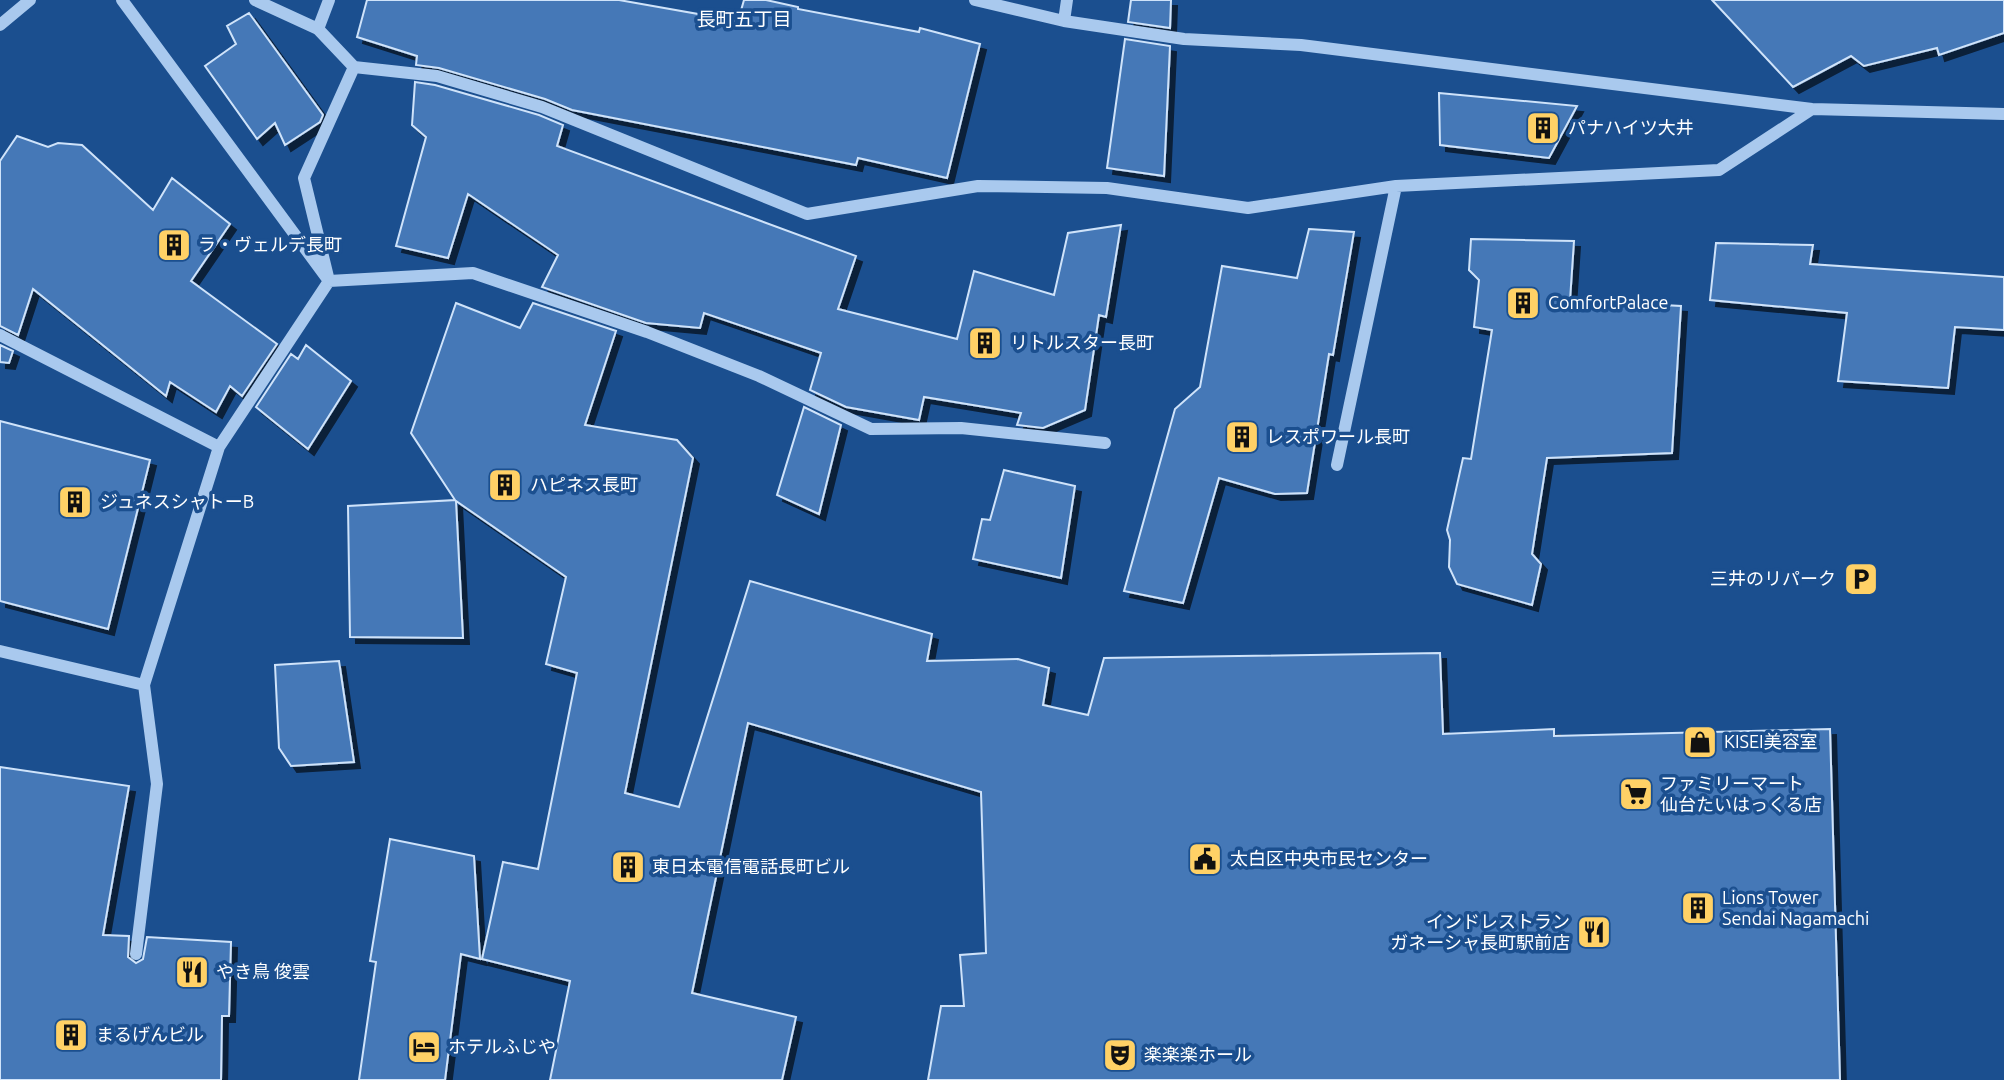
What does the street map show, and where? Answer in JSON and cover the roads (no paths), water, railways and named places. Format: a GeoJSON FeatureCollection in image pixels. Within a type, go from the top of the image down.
{"type":"FeatureCollection","features":[{"type":"Feature","properties":{"kind":"street"},"geometry":{"type":"LineString","coordinates":[[0,25],[30,0]]}},
{"type":"Feature","properties":{"kind":"street"},"geometry":{"type":"LineString","coordinates":[[122,0],[329,281]]}},
{"type":"Feature","properties":{"kind":"street"},"geometry":{"type":"LineString","coordinates":[[255,0],[318,29],[354,67],[437,76],[542,107],[807,214],[978,186],[1107,188],[1248,208],[1396,186],[1718,170],[1812,109]]}},
{"type":"Feature","properties":{"kind":"street"},"geometry":{"type":"LineString","coordinates":[[318,29],[329,0]]}},
{"type":"Feature","properties":{"kind":"street"},"geometry":{"type":"LineString","coordinates":[[975,0],[1064,21],[1184,39],[1335,49],[1812,109],[2004,114]]}},
{"type":"Feature","properties":{"kind":"street"},"geometry":{"type":"LineString","coordinates":[[1064,21],[1068,0]]}},
{"type":"Feature","properties":{"kind":"street"},"geometry":{"type":"LineString","coordinates":[[136,954],[157,784],[144,685],[219,447],[329,281],[304,178],[354,67]]}},
{"type":"Feature","properties":{"kind":"street"},"geometry":{"type":"LineString","coordinates":[[1337,465],[1396,186]]}},
{"type":"Feature","properties":{"kind":"street"},"geometry":{"type":"LineString","coordinates":[[329,281],[473,273],[647,332],[759,376],[871,429],[961,428],[1105,443]]}},
{"type":"Feature","properties":{"kind":"street"},"geometry":{"type":"LineString","coordinates":[[0,335],[219,447]]}},
{"type":"Feature","properties":{"kind":"street"},"geometry":{"type":"LineString","coordinates":[[0,651],[144,685]]}},
{"type":"Feature","properties":{"kind":"place","name":"パナハイツ大井"},"geometry":{"type":"Point","coordinates":[1543,128]}},
{"type":"Feature","properties":{"kind":"place","name":"ラ・ヴェルデ長町"},"geometry":{"type":"Point","coordinates":[174,245]}},
{"type":"Feature","properties":{"kind":"place","name":"ComfortPalace"},"geometry":{"type":"Point","coordinates":[1523,303]}},
{"type":"Feature","properties":{"kind":"place","name":"リトルスター長町"},"geometry":{"type":"Point","coordinates":[985,343]}},
{"type":"Feature","properties":{"kind":"place","name":"レスポワール長町"},"geometry":{"type":"Point","coordinates":[1242,437]}},
{"type":"Feature","properties":{"kind":"place","name":"ハピネス長町"},"geometry":{"type":"Point","coordinates":[505,485]}},
{"type":"Feature","properties":{"kind":"place","name":"ジュネスシャトーB"},"geometry":{"type":"Point","coordinates":[75,502]}},
{"type":"Feature","properties":{"kind":"place","name":"三井のリパーク"},"geometry":{"type":"Point","coordinates":[1861,579]}},
{"type":"Feature","properties":{"kind":"place","name":"KISEI美容室"},"geometry":{"type":"Point","coordinates":[1700,742]}},
{"type":"Feature","properties":{"kind":"place","name":"ファミリーマート 仙台たいはっくる店"},"geometry":{"type":"Point","coordinates":[1636,794]}},
{"type":"Feature","properties":{"kind":"place","name":"太白区中央市民センター"},"geometry":{"type":"Point","coordinates":[1205,859]}},
{"type":"Feature","properties":{"kind":"place","name":"東日本電信電話長町ビル"},"geometry":{"type":"Point","coordinates":[628,867]}},
{"type":"Feature","properties":{"kind":"place","name":"Lions Tower Sendai Nagamachi"},"geometry":{"type":"Point","coordinates":[1698,908]}},
{"type":"Feature","properties":{"kind":"place","name":"インドレストラン ガネーシャ長町駅前店"},"geometry":{"type":"Point","coordinates":[1594,932]}},
{"type":"Feature","properties":{"kind":"place","name":"やき鳥 俊雲"},"geometry":{"type":"Point","coordinates":[192,972]}},
{"type":"Feature","properties":{"kind":"place","name":"まるげんビル"},"geometry":{"type":"Point","coordinates":[71,1035]}},
{"type":"Feature","properties":{"kind":"place","name":"ホテルふじや"},"geometry":{"type":"Point","coordinates":[424,1047]}},
{"type":"Feature","properties":{"kind":"place","name":"楽楽楽ホール"},"geometry":{"type":"Point","coordinates":[1120,1055]}},
{"type":"Feature","properties":{"kind":"district","name":"長町五丁目"},"geometry":{"type":"Point","coordinates":[744,19]}}]}
